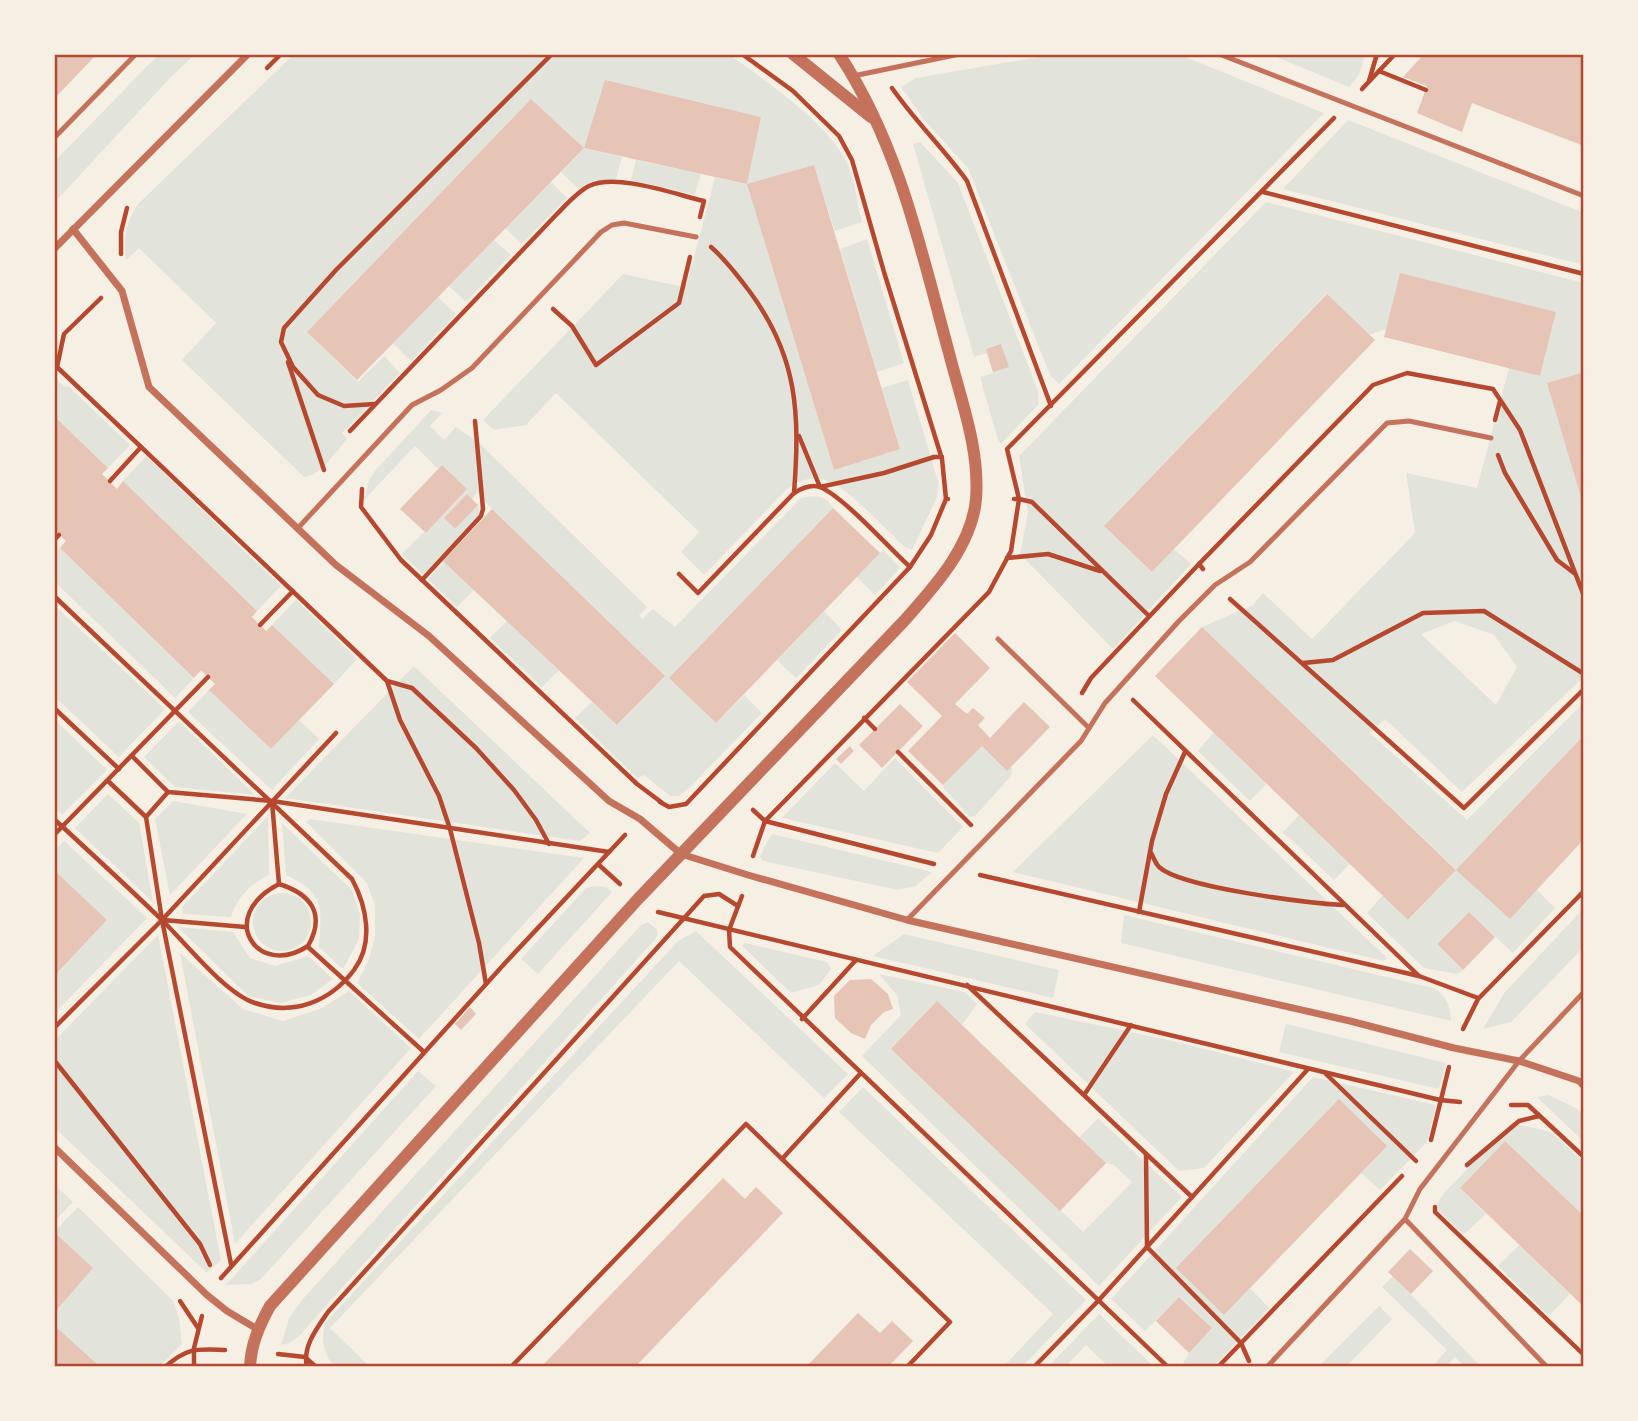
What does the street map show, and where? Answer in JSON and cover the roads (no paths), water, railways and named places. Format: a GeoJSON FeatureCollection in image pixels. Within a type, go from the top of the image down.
{"type":"FeatureCollection","features":[{"type":"Feature","properties":{"kind":"street"},"geometry":{"type":"LineString","coordinates":[[54,249],[248,54]]}},
{"type":"Feature","properties":{"kind":"street"},"geometry":{"type":"LineString","coordinates":[[793,54],[877,122]]}},
{"type":"Feature","properties":{"kind":"street"},"geometry":{"type":"LineString","coordinates":[[250,1367],[257,1329],[270,1306],[681,854],[904,621],[935,585],[971,524],[976,499],[972,440],[900,177],[877,122],[839,54]]}},
{"type":"Feature","properties":{"kind":"street"},"geometry":{"type":"LineString","coordinates":[[73,229],[122,291],[149,387],[336,565],[429,636],[609,801],[640,818],[681,854],[907,920],[1519,1061],[1584,1086]]}},
{"type":"Feature","properties":{"kind":"street"},"geometry":{"type":"LineString","coordinates":[[54,1147],[207,1295],[257,1329]]}},
{"type":"Feature","properties":{"kind":"lane"},"geometry":{"type":"LineString","coordinates":[[54,138],[136,54]]}},
{"type":"Feature","properties":{"kind":"lane"},"geometry":{"type":"LineString","coordinates":[[853,76],[960,54]]}},
{"type":"Feature","properties":{"kind":"lane"},"geometry":{"type":"LineString","coordinates":[[1219,54],[1584,196]]}},
{"type":"Feature","properties":{"kind":"lane"},"geometry":{"type":"LineString","coordinates":[[298,528],[412,405],[441,390],[472,368],[601,232],[612,225],[624,223],[696,237]]}},
{"type":"Feature","properties":{"kind":"lane"},"geometry":{"type":"LineString","coordinates":[[907,920],[1081,741],[1105,703],[1179,621],[1215,585],[1250,562],[1387,424],[1409,421],[1491,438]]}},
{"type":"Feature","properties":{"kind":"lane"},"geometry":{"type":"LineString","coordinates":[[998,639],[1089,728]]}},
{"type":"Feature","properties":{"kind":"lane"},"geometry":{"type":"LineString","coordinates":[[1267,1367],[1405,1219],[1420,1189],[1519,1061],[1584,992]]}},
{"type":"Feature","properties":{"kind":"lane"},"geometry":{"type":"LineString","coordinates":[[1405,1219],[1547,1367]]}}]}
